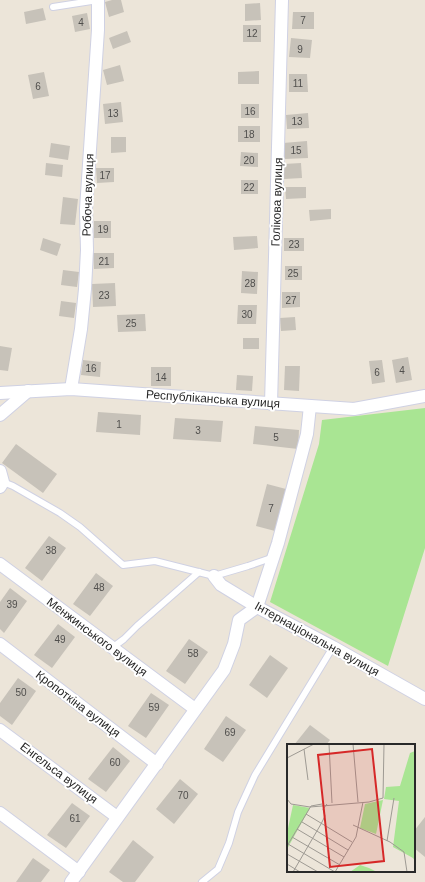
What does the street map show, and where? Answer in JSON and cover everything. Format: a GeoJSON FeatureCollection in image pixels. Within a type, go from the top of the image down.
{"type":"FeatureCollection","features":[{"type":"Feature","properties":{"kind":"street","name":"Робоча вулиця"},"geometry":{"type":"LineString","coordinates":[[71,388],[81,329],[85,288],[87,250],[86,209],[98,30],[98,0]]}},
{"type":"Feature","properties":{"kind":"street","name":"Голікова вулиця"},"geometry":{"type":"LineString","coordinates":[[271,404],[282,0]]}},
{"type":"Feature","properties":{"kind":"street"},"geometry":{"type":"LineString","coordinates":[[0,388],[28,391]]}},
{"type":"Feature","properties":{"kind":"street","name":"Республіканська вулиця"},"geometry":{"type":"LineString","coordinates":[[0,393],[71,388],[354,409],[425,396]]}},
{"type":"Feature","properties":{"kind":"street"},"geometry":{"type":"LineString","coordinates":[[0,415],[28,391]]}},
{"type":"Feature","properties":{"kind":"street"},"geometry":{"type":"LineString","coordinates":[[0,813],[75,877],[224,670],[234,644],[239,620],[257,607],[274,557],[307,434],[310,406]]}},
{"type":"Feature","properties":{"kind":"street","name":"Менжинського вулиця"},"geometry":{"type":"LineString","coordinates":[[0,564],[195,709]]}},
{"type":"Feature","properties":{"kind":"street","name":"Інтернаціональна вулиця"},"geometry":{"type":"LineString","coordinates":[[214,576],[221,586],[257,607],[333,647],[425,699]]}},
{"type":"Feature","properties":{"kind":"street","name":"Кропоткіна вулиця"},"geometry":{"type":"LineString","coordinates":[[0,644],[157,764]]}},
{"type":"Feature","properties":{"kind":"street","name":"Енгельса вулиця"},"geometry":{"type":"LineString","coordinates":[[0,730],[117,817]]}},
{"type":"Feature","properties":{"kind":"lane"},"geometry":{"type":"LineString","coordinates":[[54,7],[98,0]]}},
{"type":"Feature","properties":{"kind":"lane"},"geometry":{"type":"LineString","coordinates":[[1,480],[80,527],[123,565],[155,561],[214,576],[274,557]]}},
{"type":"Feature","properties":{"kind":"lane"},"geometry":{"type":"LineString","coordinates":[[112,648],[199,572]]}},
{"type":"Feature","properties":{"kind":"lane"},"geometry":{"type":"LineString","coordinates":[[202,882],[218,870],[229,843],[238,812],[255,775],[333,647]]}},
{"type":"Feature","properties":{"kind":"green space"},"geometry":{"type":"Polygon","coordinates":[[[425,408],[425,548],[388,666],[270,602],[319,444],[322,420],[425,408]]]}},
{"type":"Feature","properties":{"kind":"building"},"geometry":{"type":"Polygon","coordinates":[[[121,0],[124,12],[109,17],[105,2],[121,0]]]}},
{"type":"Feature","properties":{"kind":"building"},"geometry":{"type":"Polygon","coordinates":[[[260,3],[261,20],[245,21],[245,4],[260,3]]]}},
{"type":"Feature","properties":{"kind":"building"},"geometry":{"type":"Polygon","coordinates":[[[43,8],[46,20],[26,24],[24,12],[43,8]]]}},
{"type":"Feature","properties":{"kind":"building"},"geometry":{"type":"Polygon","coordinates":[[[293,12],[314,12],[314,29],[292,29],[293,12]]]}},
{"type":"Feature","properties":{"kind":"building"},"geometry":{"type":"Polygon","coordinates":[[[87,13],[90,29],[75,32],[72,16],[87,13]]]}},
{"type":"Feature","properties":{"kind":"building"},"geometry":{"type":"Polygon","coordinates":[[[243,25],[261,25],[261,42],[243,42],[243,25]]]}},
{"type":"Feature","properties":{"kind":"building"},"geometry":{"type":"Polygon","coordinates":[[[127,31],[131,42],[113,49],[109,38],[127,31]]]}},
{"type":"Feature","properties":{"kind":"building"},"geometry":{"type":"Polygon","coordinates":[[[291,38],[312,40],[310,58],[289,57],[291,38]]]}},
{"type":"Feature","properties":{"kind":"building"},"geometry":{"type":"Polygon","coordinates":[[[120,65],[124,81],[107,85],[103,70],[120,65]]]}},
{"type":"Feature","properties":{"kind":"building"},"geometry":{"type":"Polygon","coordinates":[[[259,71],[259,84],[238,84],[238,72],[259,71]]]}},
{"type":"Feature","properties":{"kind":"building"},"geometry":{"type":"Polygon","coordinates":[[[44,72],[49,96],[33,99],[28,75],[44,72]]]}},
{"type":"Feature","properties":{"kind":"building"},"geometry":{"type":"Polygon","coordinates":[[[289,74],[307,74],[308,92],[289,92],[289,74]]]}},
{"type":"Feature","properties":{"kind":"building"},"geometry":{"type":"Polygon","coordinates":[[[121,102],[123,122],[105,124],[103,104],[121,102]]]}},
{"type":"Feature","properties":{"kind":"building"},"geometry":{"type":"Polygon","coordinates":[[[241,104],[259,104],[259,118],[241,118],[241,104]]]}},
{"type":"Feature","properties":{"kind":"building"},"geometry":{"type":"Polygon","coordinates":[[[308,113],[309,128],[287,129],[286,115],[308,113]]]}},
{"type":"Feature","properties":{"kind":"building"},"geometry":{"type":"Polygon","coordinates":[[[238,126],[260,126],[260,142],[238,142],[238,126]]]}},
{"type":"Feature","properties":{"kind":"building"},"geometry":{"type":"Polygon","coordinates":[[[111,137],[126,137],[126,152],[111,153],[111,137]]]}},
{"type":"Feature","properties":{"kind":"building"},"geometry":{"type":"Polygon","coordinates":[[[307,141],[308,158],[284,159],[283,143],[307,141]]]}},
{"type":"Feature","properties":{"kind":"building"},"geometry":{"type":"Polygon","coordinates":[[[51,143],[70,146],[68,160],[49,157],[51,143]]]}},
{"type":"Feature","properties":{"kind":"building"},"geometry":{"type":"Polygon","coordinates":[[[241,152],[258,153],[258,167],[240,166],[241,152]]]}},
{"type":"Feature","properties":{"kind":"building"},"geometry":{"type":"Polygon","coordinates":[[[46,163],[63,165],[62,177],[45,175],[46,163]]]}},
{"type":"Feature","properties":{"kind":"building"},"geometry":{"type":"Polygon","coordinates":[[[301,163],[302,178],[284,179],[284,164],[301,163]]]}},
{"type":"Feature","properties":{"kind":"building"},"geometry":{"type":"Polygon","coordinates":[[[96,168],[114,168],[114,182],[97,183],[96,168]]]}},
{"type":"Feature","properties":{"kind":"building"},"geometry":{"type":"Polygon","coordinates":[[[241,180],[258,180],[258,194],[241,194],[241,180]]]}},
{"type":"Feature","properties":{"kind":"building"},"geometry":{"type":"Polygon","coordinates":[[[285,187],[306,187],[306,198],[286,199],[285,187]]]}},
{"type":"Feature","properties":{"kind":"building"},"geometry":{"type":"Polygon","coordinates":[[[63,197],[78,199],[75,225],[60,224],[63,197]]]}},
{"type":"Feature","properties":{"kind":"building"},"geometry":{"type":"Polygon","coordinates":[[[331,209],[331,219],[310,221],[309,210],[331,209]]]}},
{"type":"Feature","properties":{"kind":"building"},"geometry":{"type":"Polygon","coordinates":[[[94,221],[111,221],[111,238],[94,238],[94,221]]]}},
{"type":"Feature","properties":{"kind":"building"},"geometry":{"type":"Polygon","coordinates":[[[257,236],[258,248],[234,250],[233,237],[257,236]]]}},
{"type":"Feature","properties":{"kind":"building"},"geometry":{"type":"Polygon","coordinates":[[[43,238],[61,244],[57,256],[40,250],[43,238]]]}},
{"type":"Feature","properties":{"kind":"building"},"geometry":{"type":"Polygon","coordinates":[[[284,238],[304,238],[304,251],[284,251],[284,238]]]}},
{"type":"Feature","properties":{"kind":"building"},"geometry":{"type":"Polygon","coordinates":[[[93,253],[114,253],[114,268],[94,269],[93,253]]]}},
{"type":"Feature","properties":{"kind":"building"},"geometry":{"type":"Polygon","coordinates":[[[285,266],[302,266],[302,280],[285,280],[285,266]]]}},
{"type":"Feature","properties":{"kind":"building"},"geometry":{"type":"Polygon","coordinates":[[[63,270],[79,272],[77,287],[61,285],[63,270]]]}},
{"type":"Feature","properties":{"kind":"building"},"geometry":{"type":"Polygon","coordinates":[[[242,271],[258,272],[257,294],[241,293],[242,271]]]}},
{"type":"Feature","properties":{"kind":"building"},"geometry":{"type":"Polygon","coordinates":[[[115,283],[116,306],[93,307],[92,284],[115,283]]]}},
{"type":"Feature","properties":{"kind":"building"},"geometry":{"type":"Polygon","coordinates":[[[282,292],[300,292],[300,307],[282,308],[282,292]]]}},
{"type":"Feature","properties":{"kind":"building"},"geometry":{"type":"Polygon","coordinates":[[[61,301],[76,303],[74,318],[59,316],[61,301]]]}},
{"type":"Feature","properties":{"kind":"building"},"geometry":{"type":"Polygon","coordinates":[[[238,305],[257,305],[256,324],[237,324],[238,305]]]}},
{"type":"Feature","properties":{"kind":"building"},"geometry":{"type":"Polygon","coordinates":[[[145,314],[146,331],[118,332],[117,315],[145,314]]]}},
{"type":"Feature","properties":{"kind":"building"},"geometry":{"type":"Polygon","coordinates":[[[295,317],[296,330],[281,331],[280,318],[295,317]]]}},
{"type":"Feature","properties":{"kind":"building"},"geometry":{"type":"Polygon","coordinates":[[[243,338],[259,338],[259,349],[243,349],[243,338]]]}},
{"type":"Feature","properties":{"kind":"building"},"geometry":{"type":"Polygon","coordinates":[[[0,346],[12,348],[8,371],[0,370],[0,346]]]}},
{"type":"Feature","properties":{"kind":"building"},"geometry":{"type":"Polygon","coordinates":[[[408,357],[412,380],[396,383],[392,360],[408,357]]]}},
{"type":"Feature","properties":{"kind":"building"},"geometry":{"type":"Polygon","coordinates":[[[83,360],[101,362],[100,377],[81,375],[83,360]]]}},
{"type":"Feature","properties":{"kind":"building"},"geometry":{"type":"Polygon","coordinates":[[[382,360],[385,382],[372,384],[369,361],[382,360]]]}},
{"type":"Feature","properties":{"kind":"building"},"geometry":{"type":"Polygon","coordinates":[[[285,366],[300,366],[299,391],[284,390],[285,366]]]}},
{"type":"Feature","properties":{"kind":"building"},"geometry":{"type":"Polygon","coordinates":[[[151,367],[171,367],[171,386],[151,386],[151,367]]]}},
{"type":"Feature","properties":{"kind":"building"},"geometry":{"type":"Polygon","coordinates":[[[237,375],[253,376],[252,391],[236,390],[237,375]]]}},
{"type":"Feature","properties":{"kind":"building"},"geometry":{"type":"Polygon","coordinates":[[[98,412],[141,415],[140,435],[96,432],[98,412]]]}},
{"type":"Feature","properties":{"kind":"building"},"geometry":{"type":"Polygon","coordinates":[[[175,418],[223,421],[221,442],[173,439],[175,418]]]}},
{"type":"Feature","properties":{"kind":"building"},"geometry":{"type":"Polygon","coordinates":[[[255,426],[299,430],[298,449],[253,444],[255,426]]]}},
{"type":"Feature","properties":{"kind":"building"},"geometry":{"type":"Polygon","coordinates":[[[16,444],[57,474],[43,493],[2,463],[16,444]]]}},
{"type":"Feature","properties":{"kind":"building"},"geometry":{"type":"Polygon","coordinates":[[[267,484],[286,489],[275,531],[256,526],[267,484]]]}},
{"type":"Feature","properties":{"kind":"building"},"geometry":{"type":"Polygon","coordinates":[[[49,536],[66,548],[42,581],[25,568],[49,536]]]}},
{"type":"Feature","properties":{"kind":"building"},"geometry":{"type":"Polygon","coordinates":[[[96,573],[113,586],[90,616],[73,604],[96,573]]]}},
{"type":"Feature","properties":{"kind":"building"},"geometry":{"type":"Polygon","coordinates":[[[10,588],[27,601],[4,633],[0,629],[0,602],[10,588]]]}},
{"type":"Feature","properties":{"kind":"building"},"geometry":{"type":"Polygon","coordinates":[[[58,624],[75,637],[52,668],[34,655],[58,624]]]}},
{"type":"Feature","properties":{"kind":"building"},"geometry":{"type":"Polygon","coordinates":[[[189,639],[208,652],[185,684],[166,671],[189,639]]]}},
{"type":"Feature","properties":{"kind":"building"},"geometry":{"type":"Polygon","coordinates":[[[270,655],[288,668],[267,698],[249,685],[270,655]]]}},
{"type":"Feature","properties":{"kind":"building"},"geometry":{"type":"Polygon","coordinates":[[[18,678],[36,691],[12,725],[0,716],[0,703],[18,678]]]}},
{"type":"Feature","properties":{"kind":"building"},"geometry":{"type":"Polygon","coordinates":[[[151,693],[169,705],[146,738],[128,726],[151,693]]]}},
{"type":"Feature","properties":{"kind":"building"},"geometry":{"type":"Polygon","coordinates":[[[226,716],[246,730],[223,762],[204,749],[226,716]]]}},
{"type":"Feature","properties":{"kind":"building"},"geometry":{"type":"Polygon","coordinates":[[[310,725],[330,740],[327,744],[295,744],[310,725]]]}},
{"type":"Feature","properties":{"kind":"building"},"geometry":{"type":"Polygon","coordinates":[[[113,747],[130,761],[106,792],[88,779],[113,747]]]}},
{"type":"Feature","properties":{"kind":"building"},"geometry":{"type":"Polygon","coordinates":[[[180,779],[198,794],[174,824],[156,809],[180,779]]]}},
{"type":"Feature","properties":{"kind":"building"},"geometry":{"type":"Polygon","coordinates":[[[72,803],[90,816],[66,848],[47,835],[72,803]]]}},
{"type":"Feature","properties":{"kind":"building"},"geometry":{"type":"Polygon","coordinates":[[[425,817],[425,857],[415,849],[415,830],[425,817]]]}},
{"type":"Feature","properties":{"kind":"building"},"geometry":{"type":"Polygon","coordinates":[[[133,840],[154,857],[135,882],[123,882],[109,872],[133,840]]]}},
{"type":"Feature","properties":{"kind":"building"},"geometry":{"type":"Polygon","coordinates":[[[33,858],[50,870],[41,882],[16,882],[33,858]]]}}]}
